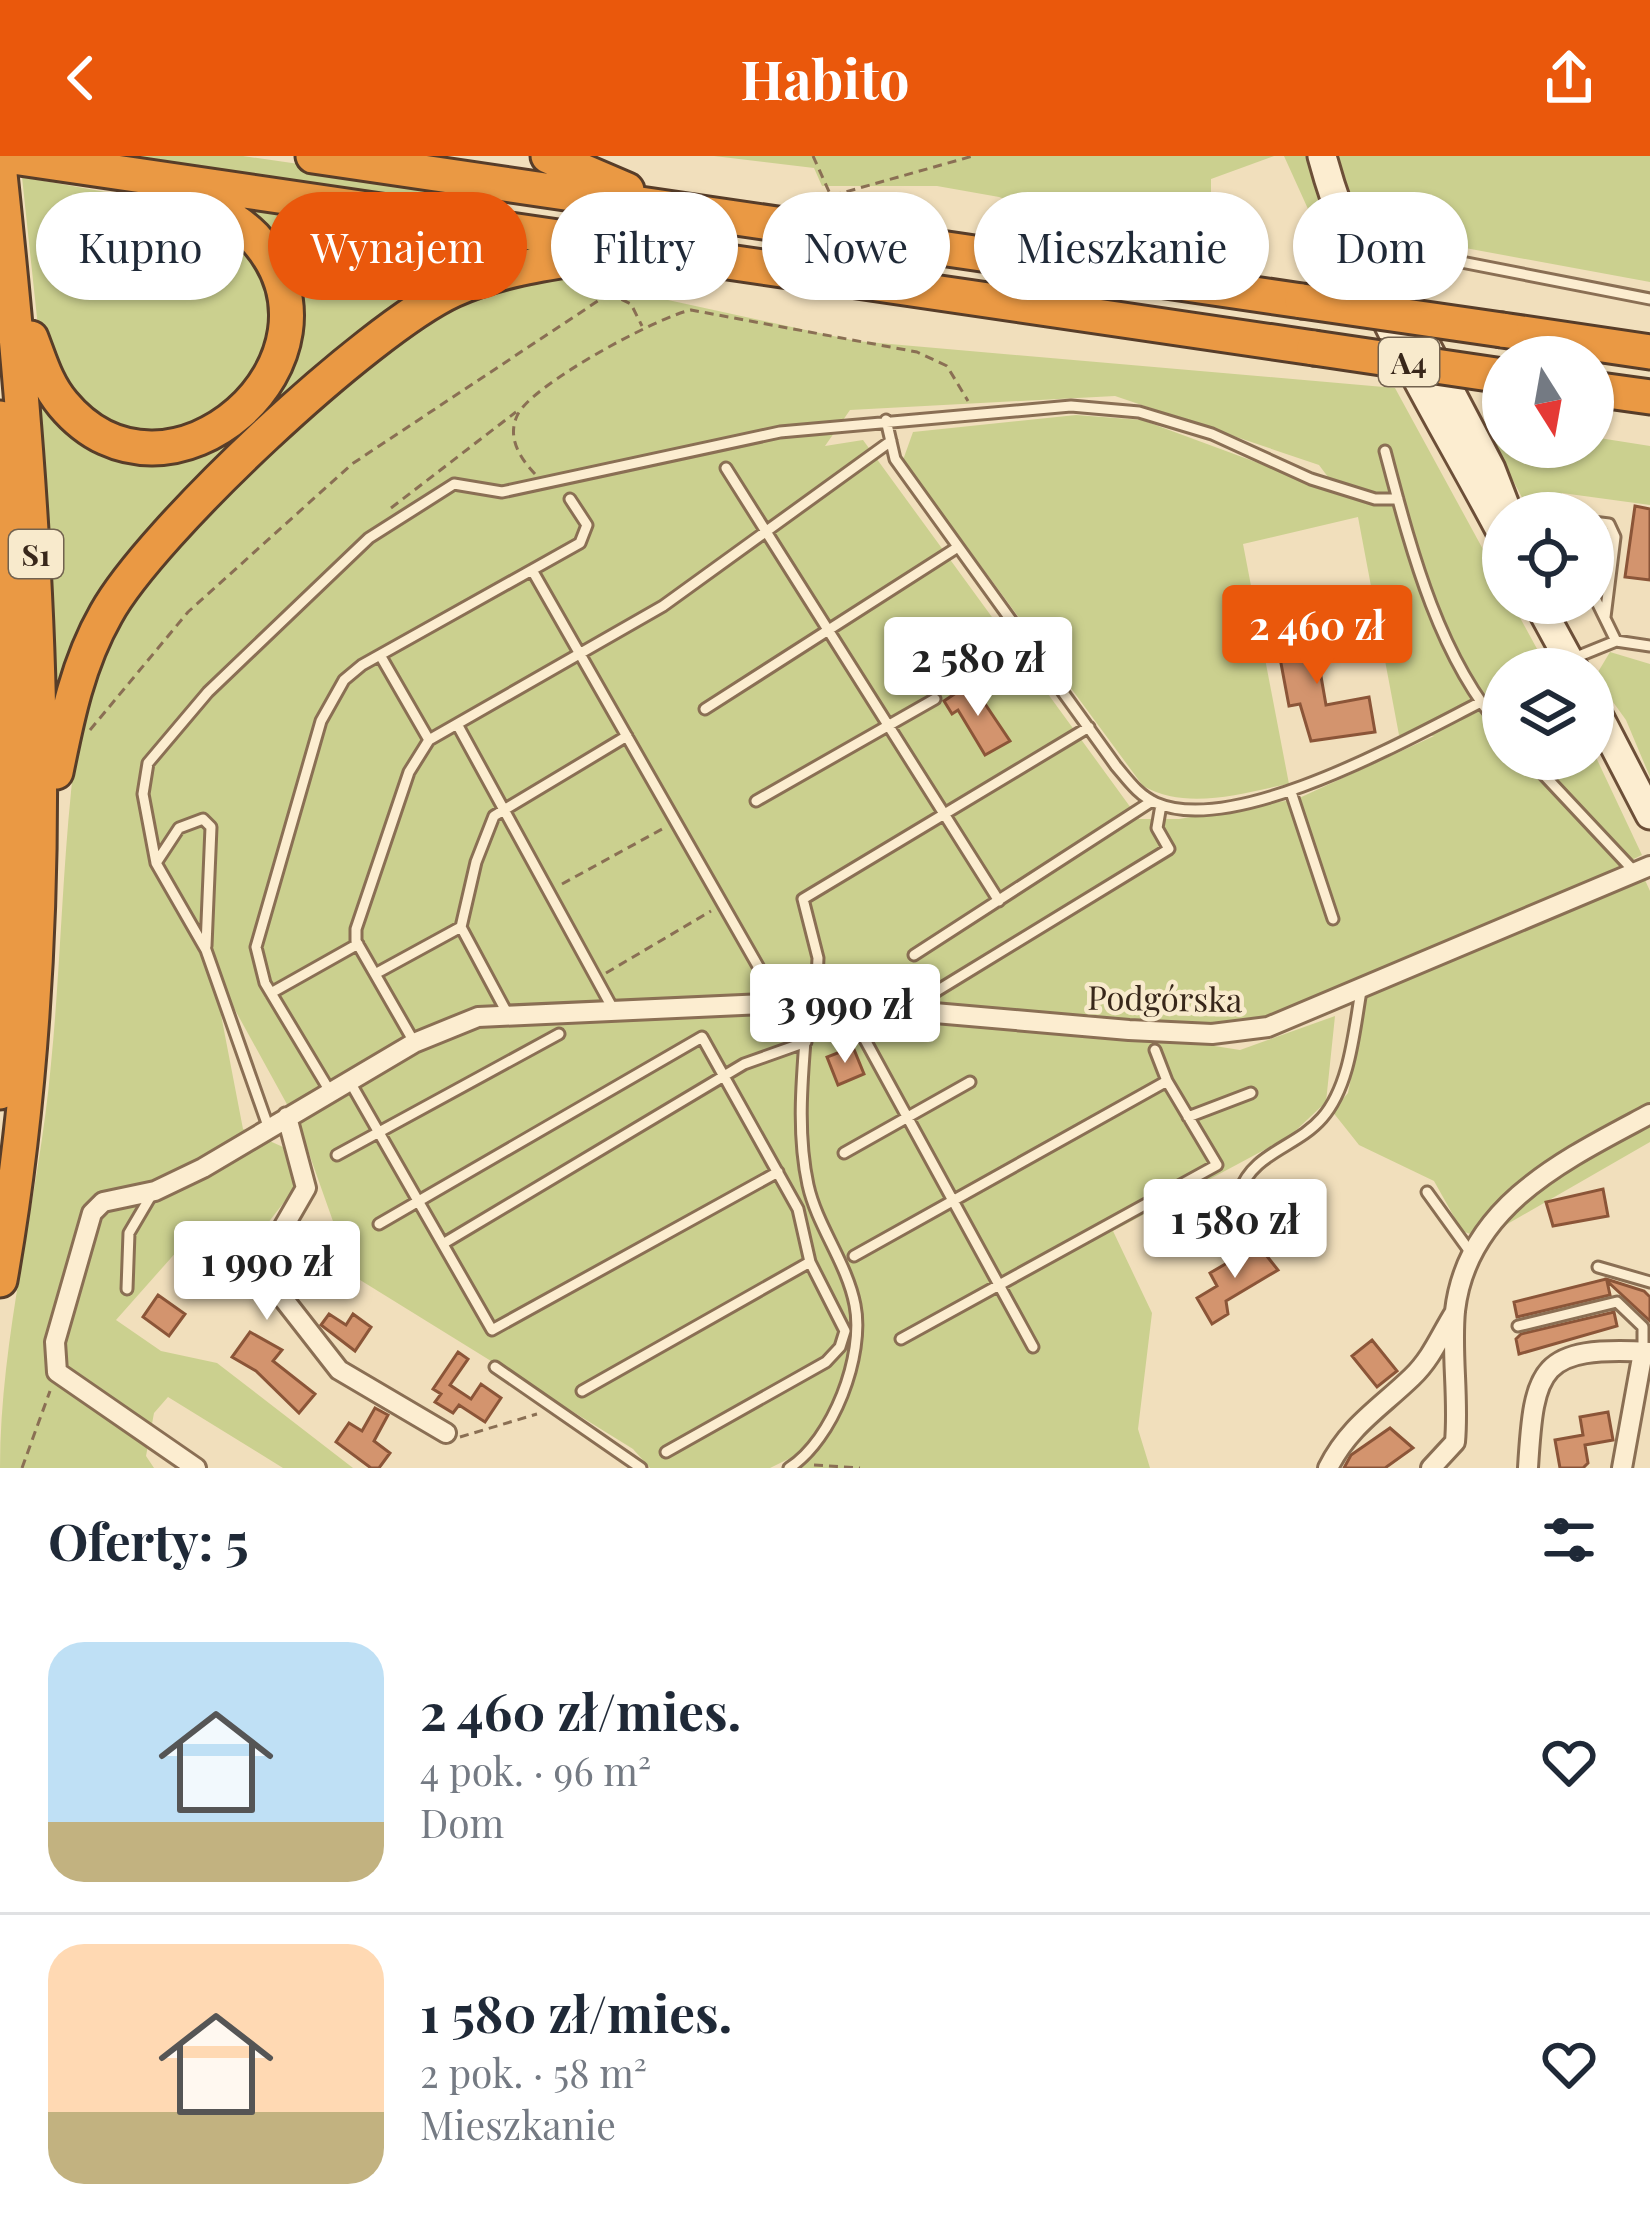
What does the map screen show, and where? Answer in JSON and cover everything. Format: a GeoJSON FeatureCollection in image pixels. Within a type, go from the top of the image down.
{"type":"FeatureCollection","features":[{"type":"Feature","properties":{"kind":"highway","name":"A4"},"geometry":{"type":"LineString","coordinates":[[6,156],[551,244]]}},
{"type":"Feature","properties":{"kind":"highway","name":"A4"},"geometry":{"type":"LineString","coordinates":[[314,156],[564,192]]}},
{"type":"Feature","properties":{"kind":"highway"},"geometry":{"type":"LineString","coordinates":[[548,156],[633,192]]}},
{"type":"Feature","properties":{"kind":"highway","name":"S1"},"geometry":{"type":"LineString","coordinates":[[0,174],[37,572],[27,1076],[0,1280]]}},
{"type":"Feature","properties":{"kind":"highway"},"geometry":{"type":"LineString","coordinates":[[14,302],[52,389],[70,412],[99,431],[148,446],[177,445],[220,431],[245,412],[272,373],[281,344],[282,297],[272,265],[237,223],[135,174]]}},
{"type":"Feature","properties":{"kind":"highway","name":"A4"},"geometry":{"type":"LineString","coordinates":[[738,217],[1650,352]]}},
{"type":"Feature","properties":{"kind":"highway"},"geometry":{"type":"LineString","coordinates":[[29,807],[108,610],[186,516],[380,338],[451,291],[524,266],[551,265]]}},
{"type":"Feature","properties":{"kind":"highway","name":"A4"},"geometry":{"type":"LineString","coordinates":[[738,272],[1482,373]]}},
{"type":"Feature","properties":{"kind":"highway"},"geometry":{"type":"LineString","coordinates":[[1614,392],[1650,397]]}},
{"type":"Feature","properties":{"kind":"highway","name":"S1"},"geometry":{"type":"LineString","coordinates":[[0,418],[29,807],[0,1092]]}},
{"type":"Feature","properties":{"kind":"highway"},"geometry":{"type":"LineString","coordinates":[[0,758],[29,807]]}},
{"type":"Feature","properties":{"kind":"main road"},"geometry":{"type":"LineString","coordinates":[[1322,156],[1334,202],[1368,278],[1482,496]]}},
{"type":"Feature","properties":{"kind":"main road"},"geometry":{"type":"LineString","coordinates":[[1332,156],[1348,192]]}},
{"type":"Feature","properties":{"kind":"main road"},"geometry":{"type":"LineString","coordinates":[[1402,300],[1500,492]]}},
{"type":"Feature","properties":{"kind":"main road"},"geometry":{"type":"LineString","coordinates":[[1614,746],[1650,815]]}},
{"type":"Feature","properties":{"kind":"street","name":"Podgórska"},"geometry":{"type":"LineString","coordinates":[[58,1372],[55,1342],[92,1213],[103,1202],[155,1191],[455,1024],[507,1013],[812,1002],[1212,1034],[1268,1028],[1641,868]]}},
{"type":"Feature","properties":{"kind":"street"},"geometry":{"type":"LineString","coordinates":[[1328,1468],[1357,1422],[1413,1376],[1435,1350],[1455,1312],[1471,1253],[1515,1196],[1650,1114]]}},
{"type":"Feature","properties":{"kind":"street"},"geometry":{"type":"LineString","coordinates":[[277,1121],[306,1188],[269,1252],[282,1297],[339,1370],[446,1433]]}},
{"type":"Feature","properties":{"kind":"street"},"geometry":{"type":"LineString","coordinates":[[1431,1468],[1455,1442],[1455,1312]]}},
{"type":"Feature","properties":{"kind":"street"},"geometry":{"type":"LineString","coordinates":[[1528,1468],[1532,1397],[1540,1377],[1558,1360],[1646,1352],[1622,1468]]}},
{"type":"Feature","properties":{"kind":"street"},"geometry":{"type":"LineString","coordinates":[[58,1372],[196,1468]]}},
{"type":"Feature","properties":{"kind":"lane"},"geometry":{"type":"LineString","coordinates":[[1468,263],[1650,299]]}},
{"type":"Feature","properties":{"kind":"lane"},"geometry":{"type":"LineString","coordinates":[[206,950],[156,863],[143,794],[148,763],[208,692],[369,538],[454,484],[502,492],[780,432],[1071,406],[1138,412],[1212,434],[1311,478],[1375,500],[1398,499]]}},
{"type":"Feature","properties":{"kind":"lane"},"geometry":{"type":"LineString","coordinates":[[886,420],[895,459],[1116,766],[1156,803],[1157,828],[1169,849],[935,992],[922,1012]]}},
{"type":"Feature","properties":{"kind":"lane"},"geometry":{"type":"LineString","coordinates":[[414,1043],[358,944],[356,929],[409,772],[429,740],[663,606],[891,441]]}},
{"type":"Feature","properties":{"kind":"lane"},"geometry":{"type":"LineString","coordinates":[[1385,451],[1444,632],[1482,706]]}},
{"type":"Feature","properties":{"kind":"lane"},"geometry":{"type":"LineString","coordinates":[[725,468],[999,902]]}},
{"type":"Feature","properties":{"kind":"lane"},"geometry":{"type":"LineString","coordinates":[[331,1093],[259,966],[260,924],[321,721],[344,680],[586,536],[587,525],[571,499]]}},
{"type":"Feature","properties":{"kind":"lane"},"geometry":{"type":"LineString","coordinates":[[705,709],[958,547]]}},
{"type":"Feature","properties":{"kind":"lane"},"geometry":{"type":"LineString","coordinates":[[532,570],[779,1003]]}},
{"type":"Feature","properties":{"kind":"lane"},"geometry":{"type":"LineString","coordinates":[[1608,624],[1616,641]]}},
{"type":"Feature","properties":{"kind":"lane"},"geometry":{"type":"LineString","coordinates":[[1603,648],[1616,641],[1650,646]]}},
{"type":"Feature","properties":{"kind":"lane"},"geometry":{"type":"LineString","coordinates":[[380,655],[429,740]]}},
{"type":"Feature","properties":{"kind":"lane"},"geometry":{"type":"LineString","coordinates":[[755,801],[935,699]]}},
{"type":"Feature","properties":{"kind":"lane"},"geometry":{"type":"LineString","coordinates":[[914,955],[1156,803],[1237,804],[1291,792],[1479,703]]}},
{"type":"Feature","properties":{"kind":"lane"},"geometry":{"type":"LineString","coordinates":[[458,724],[613,1009]]}},
{"type":"Feature","properties":{"kind":"lane"},"geometry":{"type":"LineString","coordinates":[[793,1466],[840,1406],[855,1351],[856,1306],[808,1187],[802,1124],[806,1042],[818,958],[803,899],[1089,727]]}},
{"type":"Feature","properties":{"kind":"lane"},"geometry":{"type":"LineString","coordinates":[[507,1013],[461,927],[488,828],[504,809],[627,736]]}},
{"type":"Feature","properties":{"kind":"lane"},"geometry":{"type":"LineString","coordinates":[[1551,780],[1641,868]]}},
{"type":"Feature","properties":{"kind":"lane"},"geometry":{"type":"LineString","coordinates":[[1291,792],[1334,919]]}},
{"type":"Feature","properties":{"kind":"lane"},"geometry":{"type":"LineString","coordinates":[[156,863],[178,828],[203,819],[211,827],[207,965],[277,1121]]}},
{"type":"Feature","properties":{"kind":"lane"},"geometry":{"type":"LineString","coordinates":[[375,974],[461,927]]}},
{"type":"Feature","properties":{"kind":"lane"},"geometry":{"type":"LineString","coordinates":[[271,993],[358,944]]}},
{"type":"Feature","properties":{"kind":"lane"},"geometry":{"type":"LineString","coordinates":[[1264,1238],[1239,1193],[1245,1176],[1324,1116],[1337,1094],[1361,991]]}},
{"type":"Feature","properties":{"kind":"lane"},"geometry":{"type":"LineString","coordinates":[[846,1005],[904,1119],[1033,1347]]}},
{"type":"Feature","properties":{"kind":"lane"},"geometry":{"type":"LineString","coordinates":[[337,1155],[559,1034]]}},
{"type":"Feature","properties":{"kind":"lane"},"geometry":{"type":"LineString","coordinates":[[379,1224],[702,1037],[798,1209],[810,1262],[839,1311],[845,1331],[840,1347],[826,1362],[666,1452]]}},
{"type":"Feature","properties":{"kind":"lane"},"geometry":{"type":"LineString","coordinates":[[446,1242],[726,1075],[806,1042]]}},
{"type":"Feature","properties":{"kind":"lane"},"geometry":{"type":"LineString","coordinates":[[901,1339],[1217,1165],[1167,1081],[1155,1049]]}},
{"type":"Feature","properties":{"kind":"lane"},"geometry":{"type":"LineString","coordinates":[[854,1256],[1167,1081]]}},
{"type":"Feature","properties":{"kind":"lane"},"geometry":{"type":"LineString","coordinates":[[350,1082],[446,1242],[492,1330],[778,1172]]}},
{"type":"Feature","properties":{"kind":"lane"},"geometry":{"type":"LineString","coordinates":[[844,1153],[970,1082]]}},
{"type":"Feature","properties":{"kind":"lane"},"geometry":{"type":"LineString","coordinates":[[1188,1117],[1251,1093]]}},
{"type":"Feature","properties":{"kind":"lane"},"geometry":{"type":"LineString","coordinates":[[127,1289],[129,1233],[155,1191]]}},
{"type":"Feature","properties":{"kind":"lane"},"geometry":{"type":"LineString","coordinates":[[1427,1192],[1471,1253]]}},
{"type":"Feature","properties":{"kind":"lane"},"geometry":{"type":"LineString","coordinates":[[582,1391],[810,1262]]}},
{"type":"Feature","properties":{"kind":"lane"},"geometry":{"type":"LineString","coordinates":[[1598,1267],[1650,1282]]}},
{"type":"Feature","properties":{"kind":"lane"},"geometry":{"type":"LineString","coordinates":[[1518,1325],[1617,1302],[1643,1328],[1646,1352]]}},
{"type":"Feature","properties":{"kind":"lane"},"geometry":{"type":"LineString","coordinates":[[495,1366],[640,1468]]}},
{"type":"Feature","properties":{"kind":"path"},"geometry":{"type":"LineString","coordinates":[[814,156],[829,192]]}},
{"type":"Feature","properties":{"kind":"path"},"geometry":{"type":"LineString","coordinates":[[845,192],[973,156]]}},
{"type":"Feature","properties":{"kind":"path"},"geometry":{"type":"LineString","coordinates":[[81,740],[188,612],[352,464],[594,300]]}},
{"type":"Feature","properties":{"kind":"path"},"geometry":{"type":"LineString","coordinates":[[623,300],[631,304],[643,327]]}},
{"type":"Feature","properties":{"kind":"path"},"geometry":{"type":"LineString","coordinates":[[369,538],[405,492],[612,342],[691,310],[917,352],[947,366],[965,391],[972,414]]}},
{"type":"Feature","properties":{"kind":"path"},"geometry":{"type":"LineString","coordinates":[[518,411],[512,433],[521,460],[542,482]]}},
{"type":"Feature","properties":{"kind":"path"},"geometry":{"type":"LineString","coordinates":[[549,891],[676,821]]}},
{"type":"Feature","properties":{"kind":"path"},"geometry":{"type":"LineString","coordinates":[[597,978],[723,904]]}},
{"type":"Feature","properties":{"kind":"path"},"geometry":{"type":"LineString","coordinates":[[22,1468],[58,1372]]}},
{"type":"Feature","properties":{"kind":"path"},"geometry":{"type":"LineString","coordinates":[[446,1433],[457,1438],[556,1408]]}},
{"type":"Feature","properties":{"kind":"path"},"geometry":{"type":"LineString","coordinates":[[793,1466],[860,1468]]}},
{"type":"Feature","properties":{"kind":"green space"},"geometry":{"type":"Polygon","coordinates":[[[86,156],[243,156],[492,192],[332,192],[86,156]]]}},
{"type":"Feature","properties":{"kind":"green space"},"geometry":{"type":"Polygon","coordinates":[[[714,156],[1274,156],[1211,179],[1211,192],[974,193],[937,186],[822,186],[814,168],[714,156]]]}},
{"type":"Feature","properties":{"kind":"green space"},"geometry":{"type":"Polygon","coordinates":[[[1284,156],[1650,156],[1650,282],[1468,249],[1468,192],[1300,192],[1284,156]]]}},
{"type":"Feature","properties":{"kind":"green space"},"geometry":{"type":"Polygon","coordinates":[[[22,177],[106,192],[36,192],[36,300],[244,300],[244,250],[268,273],[268,300],[272,300],[263,384],[170,441],[84,419],[40,346],[22,177]]]}},
{"type":"Feature","properties":{"kind":"green space"},"geometry":{"type":"Polygon","coordinates":[[[244,209],[268,213],[268,290],[244,226],[244,209]]]}},
{"type":"Feature","properties":{"kind":"green space"},"geometry":{"type":"Polygon","coordinates":[[[551,279],[551,300],[668,300],[856,341],[1395,388],[1482,548],[1482,624],[1523,624],[1537,648],[1482,648],[1482,780],[1607,780],[1642,855],[1495,926],[1272,1020],[1199,1026],[1023,1016],[1240,1050],[1335,1016],[1326,1102],[1290,1136],[1113,1231],[1152,1313],[1138,1429],[1150,1468],[801,1468],[819,1444],[770,1468],[650,1468],[633,1449],[352,1275],[300,1128],[212,968],[243,1129],[283,1147],[295,1188],[244,1254],[226,1263],[194,1232],[116,1320],[161,1351],[217,1363],[353,1468],[283,1468],[168,1397],[154,1413],[146,1456],[154,1468],[0,1468],[6,1367],[51,1064],[77,724],[103,642],[167,552],[242,473],[328,395],[454,304],[527,300],[527,281],[551,279]],[[1115,396],[850,410],[825,446],[863,440],[1139,819],[1179,819],[1297,799],[1434,736],[1399,735],[1358,517],[1243,544],[1289,784],[1215,798],[1178,798],[1143,786],[903,460],[913,432],[1076,415],[1142,420],[1340,493],[1319,465],[1115,396]]]}},
{"type":"Feature","properties":{"kind":"green space"},"geometry":{"type":"Polygon","coordinates":[[[272,300],[432,300],[157,540],[55,758],[30,375],[60,410],[184,450],[290,348],[272,300]]]}},
{"type":"Feature","properties":{"kind":"green space"},"geometry":{"type":"Polygon","coordinates":[[[1614,440],[1650,446],[1650,505],[1614,500],[1614,492],[1519,492],[1507,468],[1614,468],[1614,440]]]}},
{"type":"Feature","properties":{"kind":"green space"},"geometry":{"type":"Polygon","coordinates":[[[1614,653],[1650,664],[1650,777],[1614,703],[1614,653]]]}},
{"type":"Feature","properties":{"kind":"green space"},"geometry":{"type":"Polygon","coordinates":[[[1635,879],[1645,880],[1650,891],[1650,1103],[1510,1187],[1473,1235],[1462,1231],[1434,1181],[1359,1145],[1332,1111],[1348,1093],[1367,997],[1635,879]]]}},
{"type":"Feature","properties":{"kind":"green space"},"geometry":{"type":"Polygon","coordinates":[[[1650,1122],[1650,1142],[1483,1238],[1527,1196],[1650,1122]]]}},
{"type":"Feature","properties":{"kind":"building"},"geometry":{"type":"Polygon","coordinates":[[[1635,506],[1650,509],[1650,580],[1625,577],[1635,506]]]}},
{"type":"Feature","properties":{"kind":"building"},"geometry":{"type":"Polygon","coordinates":[[[1311,619],[1326,705],[1369,697],[1375,732],[1311,741],[1300,704],[1289,706],[1274,626],[1311,619]]]}},
{"type":"Feature","properties":{"kind":"building"},"geometry":{"type":"Polygon","coordinates":[[[971,683],[1010,741],[985,755],[958,710],[952,714],[944,701],[971,683]]]}},
{"type":"Feature","properties":{"kind":"building"},"geometry":{"type":"Polygon","coordinates":[[[853,1047],[864,1074],[838,1085],[827,1057],[853,1047]]]}},
{"type":"Feature","properties":{"kind":"building"},"geometry":{"type":"Polygon","coordinates":[[[1603,1189],[1608,1216],[1553,1226],[1546,1202],[1603,1189]]]}},
{"type":"Feature","properties":{"kind":"building"},"geometry":{"type":"Polygon","coordinates":[[[1258,1245],[1278,1270],[1226,1301],[1228,1314],[1212,1324],[1197,1298],[1217,1286],[1210,1273],[1258,1245]]]}},
{"type":"Feature","properties":{"kind":"building"},"geometry":{"type":"Polygon","coordinates":[[[1606,1279],[1644,1291],[1650,1297],[1650,1321],[1607,1281],[1610,1295],[1517,1317],[1514,1302],[1606,1279]]]}},
{"type":"Feature","properties":{"kind":"building"},"geometry":{"type":"Polygon","coordinates":[[[158,1295],[185,1314],[169,1336],[143,1317],[158,1295]]]}},
{"type":"Feature","properties":{"kind":"building"},"geometry":{"type":"Polygon","coordinates":[[[1614,1312],[1617,1326],[1519,1354],[1516,1339],[1521,1334],[1614,1312]]]}},
{"type":"Feature","properties":{"kind":"building"},"geometry":{"type":"Polygon","coordinates":[[[329,1314],[346,1325],[353,1314],[371,1327],[355,1351],[321,1325],[329,1314]]]}},
{"type":"Feature","properties":{"kind":"building"},"geometry":{"type":"Polygon","coordinates":[[[250,1332],[282,1350],[273,1361],[315,1394],[299,1413],[256,1371],[232,1357],[250,1332]]]}},
{"type":"Feature","properties":{"kind":"building"},"geometry":{"type":"Polygon","coordinates":[[[1372,1340],[1397,1371],[1377,1387],[1352,1356],[1372,1340]]]}},
{"type":"Feature","properties":{"kind":"building"},"geometry":{"type":"Polygon","coordinates":[[[458,1352],[468,1359],[450,1385],[471,1399],[481,1384],[501,1398],[485,1422],[459,1405],[453,1413],[435,1402],[441,1394],[433,1389],[458,1352]]]}},
{"type":"Feature","properties":{"kind":"building"},"geometry":{"type":"Polygon","coordinates":[[[375,1408],[388,1415],[374,1441],[390,1453],[379,1468],[371,1468],[336,1442],[349,1423],[362,1431],[375,1408]]]}},
{"type":"Feature","properties":{"kind":"building"},"geometry":{"type":"Polygon","coordinates":[[[1608,1412],[1613,1440],[1585,1445],[1588,1463],[1583,1468],[1560,1468],[1555,1440],[1583,1435],[1580,1417],[1608,1412]]]}},
{"type":"Feature","properties":{"kind":"building"},"geometry":{"type":"Polygon","coordinates":[[[1390,1428],[1413,1448],[1385,1468],[1344,1468],[1351,1455],[1390,1428]]]}}]}
